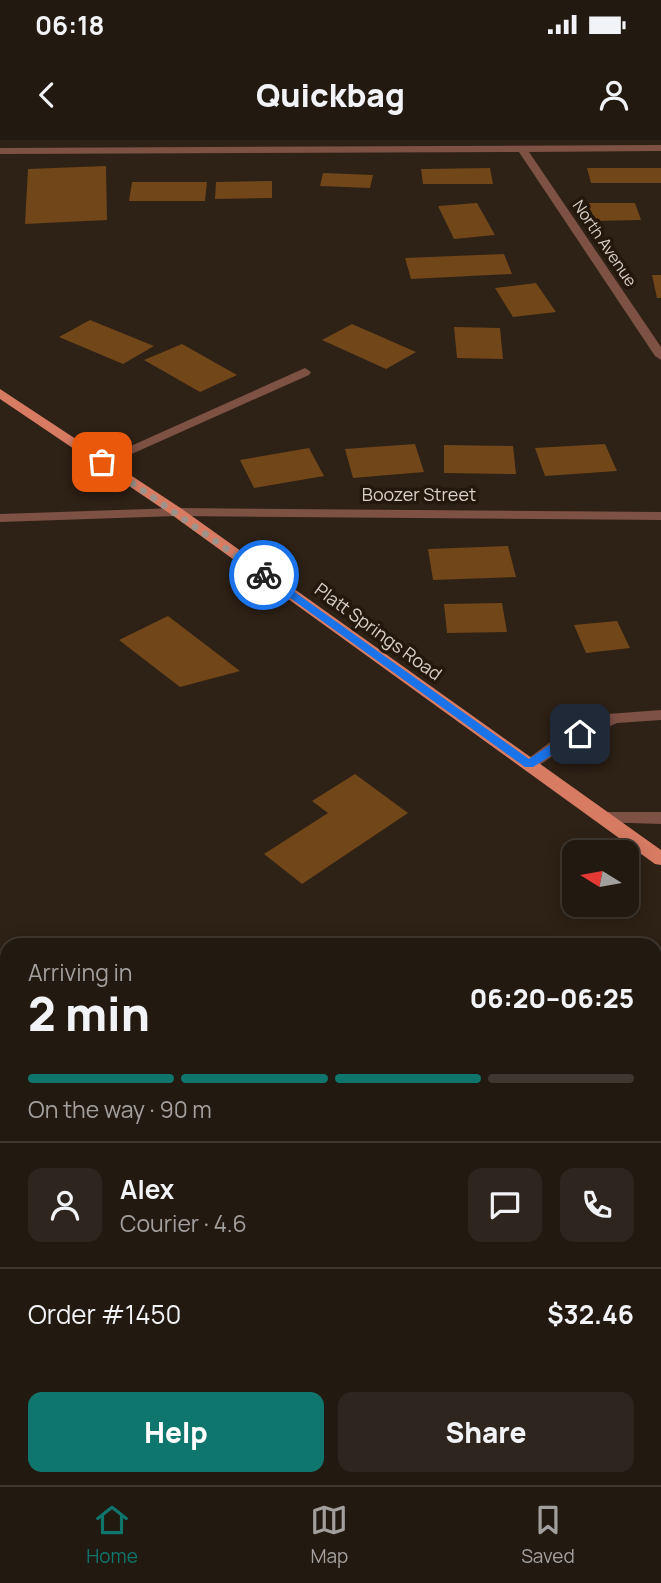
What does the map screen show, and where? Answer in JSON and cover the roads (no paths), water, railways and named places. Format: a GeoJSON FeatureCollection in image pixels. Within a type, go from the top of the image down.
{"type":"FeatureCollection","features":[{"type":"Feature","properties":{"kind":"main road","name":"Platt Springs Road"},"geometry":{"type":"LineString","coordinates":[[0,393],[177,512],[661,859]]}},
{"type":"Feature","properties":{"kind":"street"},"geometry":{"type":"LineString","coordinates":[[0,146],[9,140]]}},
{"type":"Feature","properties":{"kind":"street"},"geometry":{"type":"LineString","coordinates":[[316,149],[327,140]]}},
{"type":"Feature","properties":{"kind":"street"},"geometry":{"type":"LineString","coordinates":[[0,152],[661,148]]}},
{"type":"Feature","properties":{"kind":"street","name":"North Avenue"},"geometry":{"type":"LineString","coordinates":[[522,149],[661,356]]}},
{"type":"Feature","properties":{"kind":"street"},"geometry":{"type":"LineString","coordinates":[[102,462],[305,372]]}},
{"type":"Feature","properties":{"kind":"street","name":"Boozer Street"},"geometry":{"type":"LineString","coordinates":[[0,518],[177,512],[661,516]]}},
{"type":"Feature","properties":{"kind":"street"},"geometry":{"type":"LineString","coordinates":[[529,764],[562,741],[614,718],[661,715]]}},
{"type":"Feature","properties":{"kind":"street"},"geometry":{"type":"LineString","coordinates":[[604,818],[661,818]]}}]}
